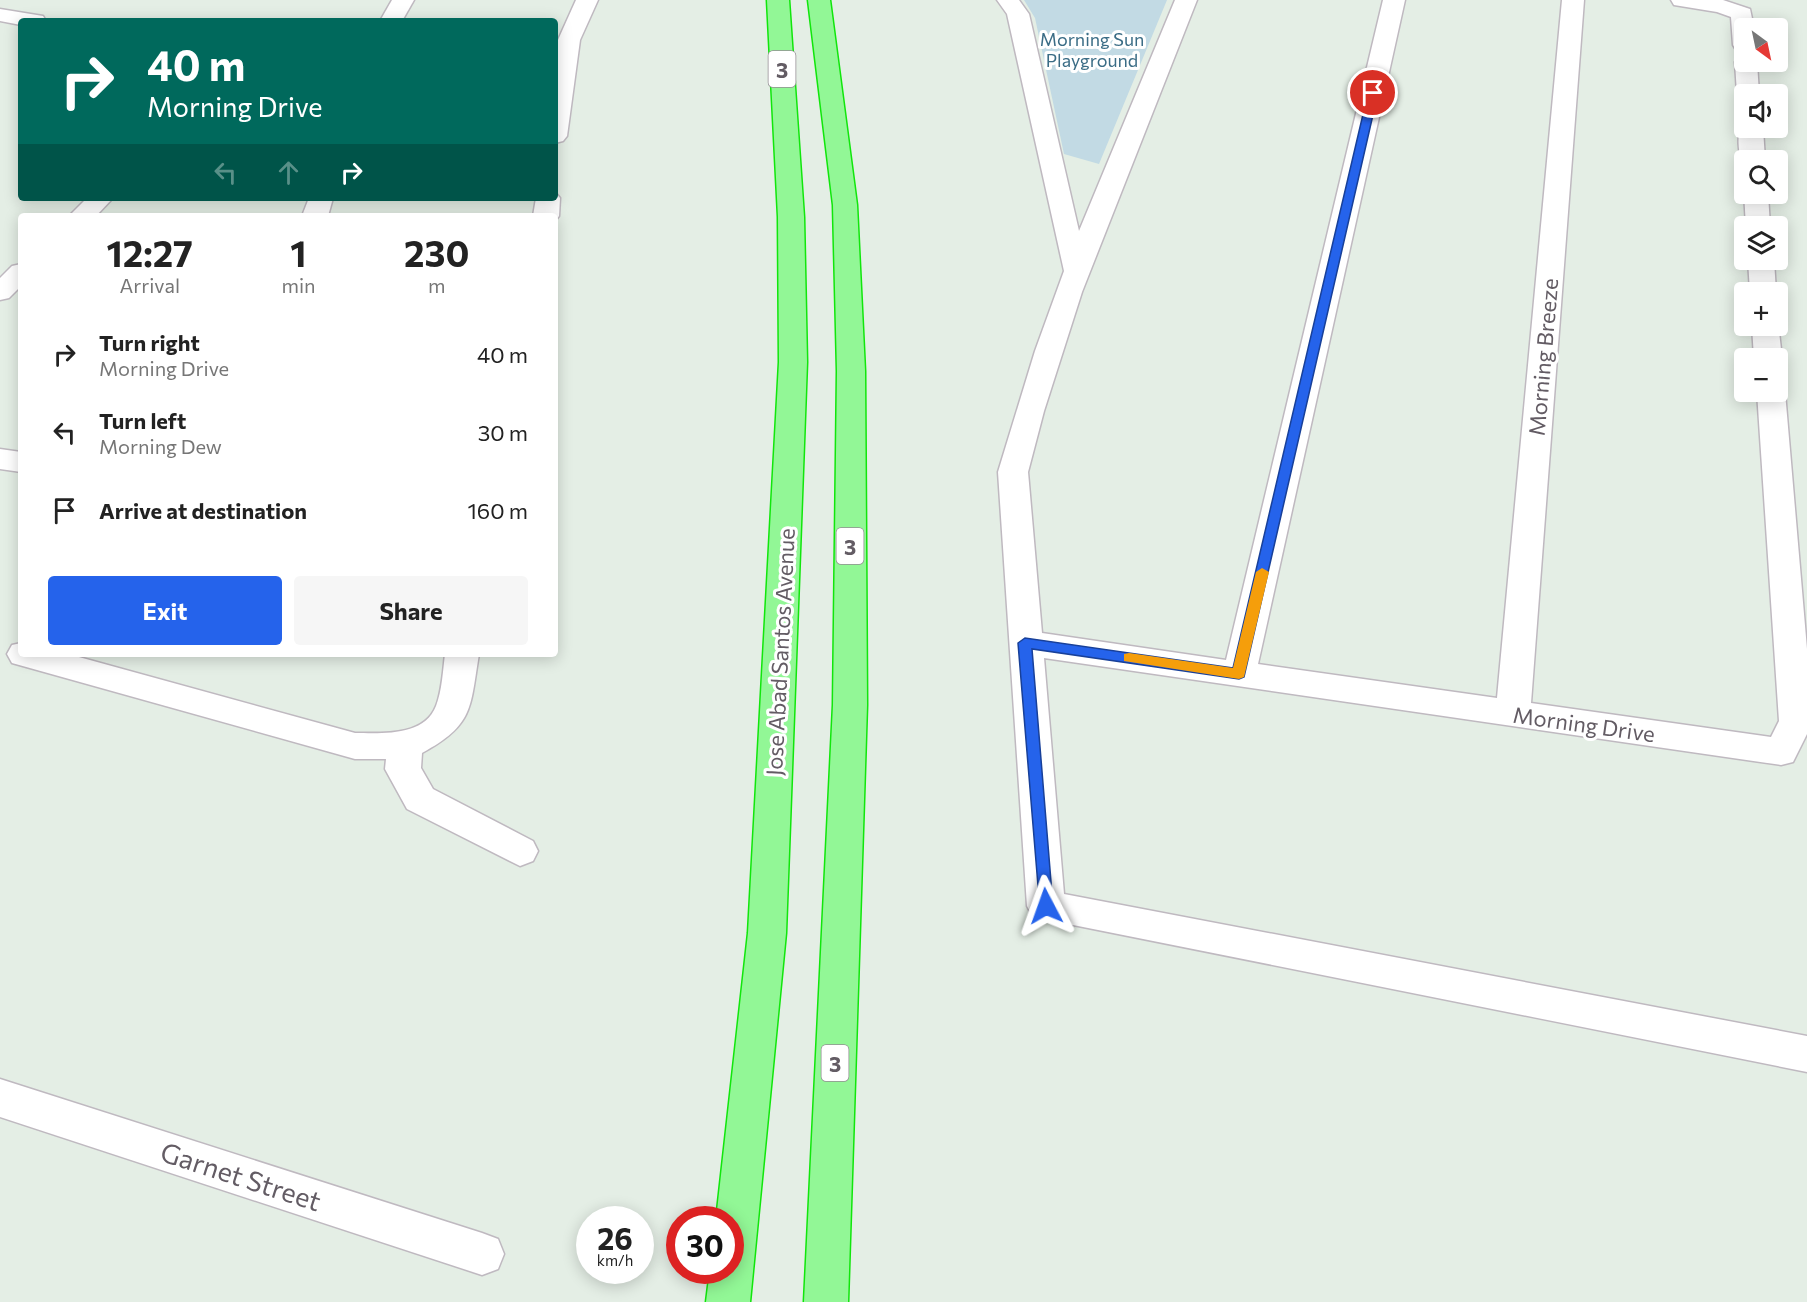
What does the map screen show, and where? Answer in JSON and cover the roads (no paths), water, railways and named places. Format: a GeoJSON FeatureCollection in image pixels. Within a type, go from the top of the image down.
{"type":"FeatureCollection","features":[{"type":"Feature","properties":{"kind":"highway","name":"Jose Abad Santos Avenue"},"geometry":{"type":"LineString","coordinates":[[728,1302],[747,1141],[767,933],[793,362],[791,217],[778,0]]}},
{"type":"Feature","properties":{"kind":"highway","name":"3"},"geometry":{"type":"LineString","coordinates":[[819,0],[845,205],[851,371],[850,705],[826,1302]]}},
{"type":"Feature","properties":{"kind":"street"},"geometry":{"type":"LineString","coordinates":[[393,18],[403,0]]}},
{"type":"Feature","properties":{"kind":"street"},"geometry":{"type":"LineString","coordinates":[[558,89],[569,40],[587,0]]}},
{"type":"Feature","properties":{"kind":"street"},"geometry":{"type":"LineString","coordinates":[[1008,0],[1018,14],[1075,269]]}},
{"type":"Feature","properties":{"kind":"street"},"geometry":{"type":"LineString","coordinates":[[1186,0],[1075,269],[1030,406],[1013,472],[1046,906],[1807,1054]]}},
{"type":"Feature","properties":{"kind":"street"},"geometry":{"type":"LineString","coordinates":[[1239,674],[1394,0]]}},
{"type":"Feature","properties":{"kind":"street","name":"Morning Breeze"},"geometry":{"type":"LineString","coordinates":[[1513,713],[1573,0]]}},
{"type":"Feature","properties":{"kind":"street"},"geometry":{"type":"LineString","coordinates":[[1682,0],[1721,6],[1742,14],[1742,18]]}},
{"type":"Feature","properties":{"kind":"street"},"geometry":{"type":"LineString","coordinates":[[0,15],[18,18]]}},
{"type":"Feature","properties":{"kind":"street"},"geometry":{"type":"LineString","coordinates":[[85,213],[98,201]]}},
{"type":"Feature","properties":{"kind":"street"},"geometry":{"type":"LineString","coordinates":[[0,292],[18,275]]}},
{"type":"Feature","properties":{"kind":"street","name":"Morning Drive"},"geometry":{"type":"LineString","coordinates":[[1025,643],[1780,752],[1796,721],[1772,402]]}},
{"type":"Feature","properties":{"kind":"street"},"geometry":{"type":"LineString","coordinates":[[0,459],[18,462]]}},
{"type":"Feature","properties":{"kind":"street"},"geometry":{"type":"LineString","coordinates":[[0,647],[18,652]]}},
{"type":"Feature","properties":{"kind":"street"},"geometry":{"type":"LineString","coordinates":[[34,657],[355,746],[405,746],[435,730],[452,712],[461,657]]}},
{"type":"Feature","properties":{"kind":"street"},"geometry":{"type":"LineString","coordinates":[[405,746],[403,769],[420,799],[520,851]]}},
{"type":"Feature","properties":{"kind":"street","name":"Garnet Street"},"geometry":{"type":"LineString","coordinates":[[0,1098],[482,1254]]}},
{"type":"Feature","properties":{"kind":"park label","name":"Morning Sun Playground"},"geometry":{"type":"Point","coordinates":[1092,49]}}]}
